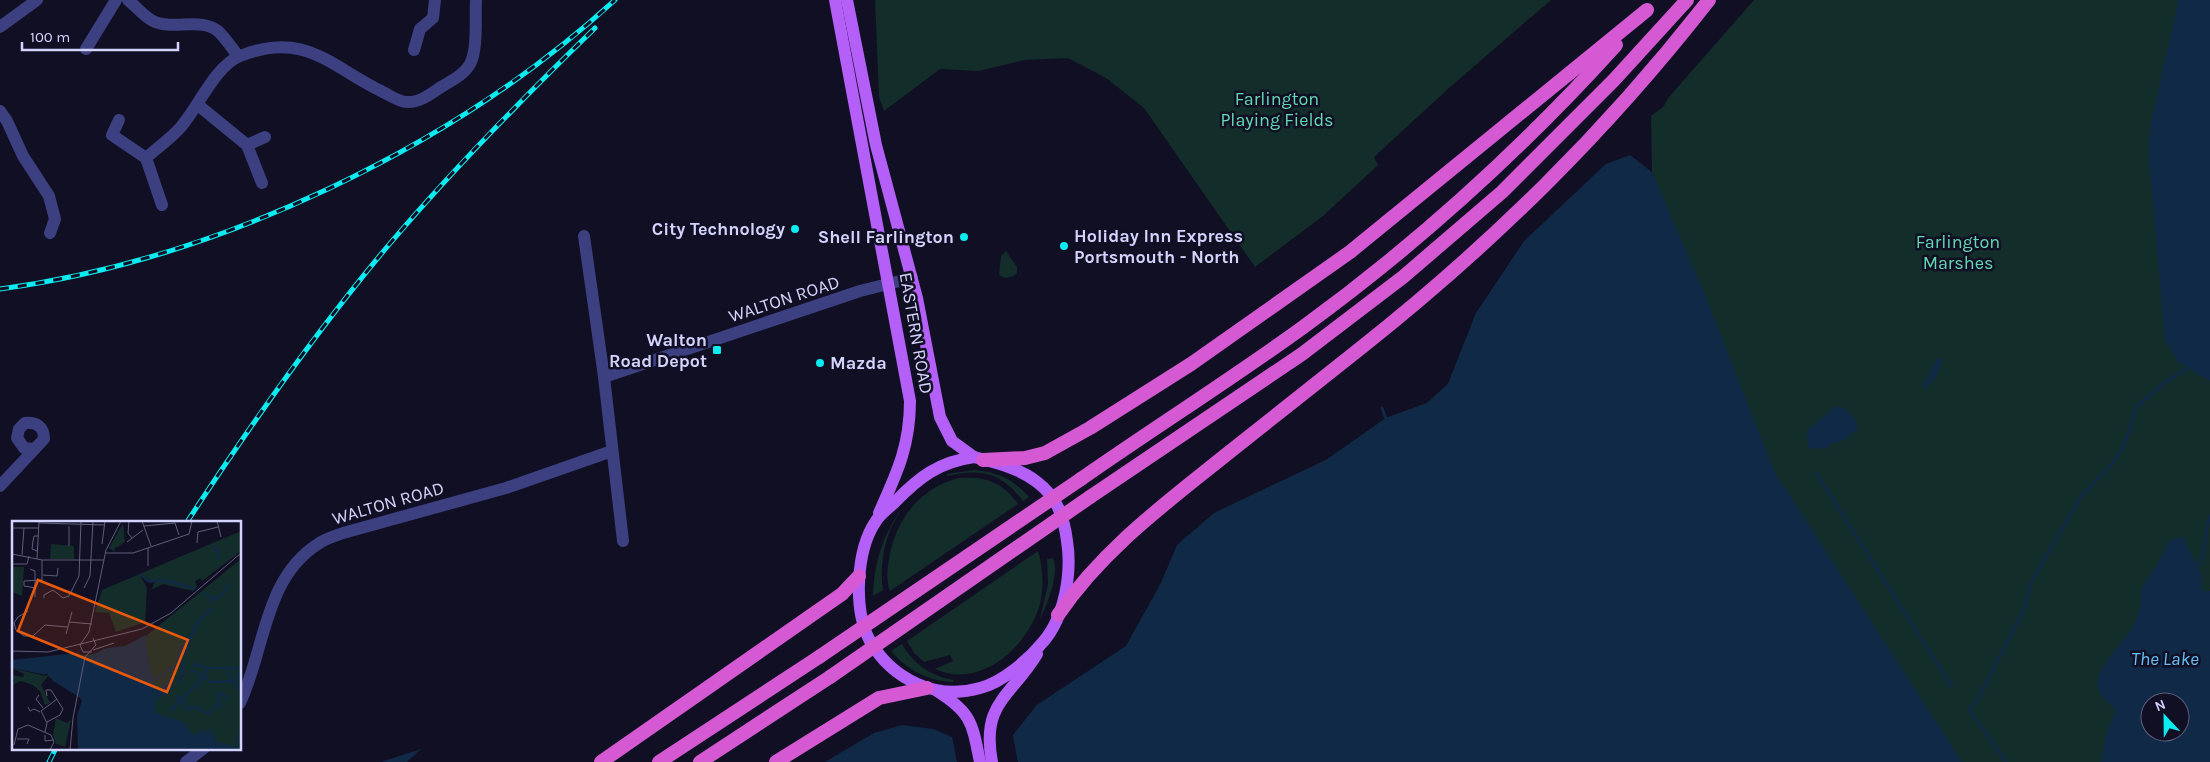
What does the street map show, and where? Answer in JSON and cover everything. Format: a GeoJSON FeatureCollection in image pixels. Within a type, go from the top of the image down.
{"type":"FeatureCollection","features":[{"type":"Feature","properties":{"kind":"highway"},"geometry":{"type":"LineString","coordinates":[[700,762],[830,676],[1302,354],[1403,277],[1502,192],[1614,80],[1687,0]]}},
{"type":"Feature","properties":{"kind":"highway"},"geometry":{"type":"LineString","coordinates":[[1058,615],[1088,576],[1151,513],[1362,348],[1506,225],[1565,168],[1627,100],[1709,0]]}},
{"type":"Feature","properties":{"kind":"highway"},"geometry":{"type":"LineString","coordinates":[[979,459],[1025,458],[1045,453],[1090,428],[1191,364],[1350,252],[1652,5]]}},
{"type":"Feature","properties":{"kind":"highway"},"geometry":{"type":"LineString","coordinates":[[659,762],[819,656],[1302,328],[1378,270],[1449,211],[1567,99],[1652,5]]}},
{"type":"Feature","properties":{"kind":"highway"},"geometry":{"type":"LineString","coordinates":[[601,762],[842,594],[859,576]]}},
{"type":"Feature","properties":{"kind":"highway"},"geometry":{"type":"LineString","coordinates":[[776,762],[879,698],[931,689]]}},
{"type":"Feature","properties":{"kind":"main road","name":"EASTERN ROAD"},"geometry":{"type":"LineString","coordinates":[[835,0],[890,283],[895,323],[910,401],[910,417],[904,453],[869,535],[857,591],[862,622],[871,643],[890,667],[931,689]]}},
{"type":"Feature","properties":{"kind":"main road","name":"EASTERN ROAD"},"geometry":{"type":"LineString","coordinates":[[847,0],[876,146],[921,316],[935,400],[948,435],[958,447],[979,459]]}},
{"type":"Feature","properties":{"kind":"main road"},"geometry":{"type":"LineString","coordinates":[[876,520],[923,475],[951,461],[979,459],[1010,466],[1037,482],[1048,492],[1060,509],[1066,530],[1069,565],[1058,615],[1025,674],[1006,692],[995,712],[989,733],[992,762]]}},
{"type":"Feature","properties":{"kind":"main road"},"geometry":{"type":"LineString","coordinates":[[931,689],[962,691],[987,686],[1006,674],[1044,641]]}},
{"type":"Feature","properties":{"kind":"main road"},"geometry":{"type":"LineString","coordinates":[[931,689],[954,702],[968,718],[980,762]]}},
{"type":"Feature","properties":{"kind":"street"},"geometry":{"type":"LineString","coordinates":[[0,27],[37,0]]}},
{"type":"Feature","properties":{"kind":"street"},"geometry":{"type":"LineString","coordinates":[[86,49],[116,0]]}},
{"type":"Feature","properties":{"kind":"street"},"geometry":{"type":"LineString","coordinates":[[128,0],[145,16],[157,22],[170,26],[211,27],[218,31],[238,56]]}},
{"type":"Feature","properties":{"kind":"street"},"geometry":{"type":"LineString","coordinates":[[414,50],[420,29],[433,18],[435,0]]}},
{"type":"Feature","properties":{"kind":"street"},"geometry":{"type":"LineString","coordinates":[[146,158],[179,129],[198,105],[217,75],[238,56],[266,49],[296,47],[317,53],[350,75],[393,97],[407,102],[423,99],[457,77],[471,63],[476,0]]}},
{"type":"Feature","properties":{"kind":"street"},"geometry":{"type":"LineString","coordinates":[[198,105],[247,144],[262,183]]}},
{"type":"Feature","properties":{"kind":"street"},"geometry":{"type":"LineString","coordinates":[[2,119],[49,196],[55,219],[50,233]]}},
{"type":"Feature","properties":{"kind":"street"},"geometry":{"type":"LineString","coordinates":[[119,120],[112,135],[146,158],[164,198]]}},
{"type":"Feature","properties":{"kind":"street"},"geometry":{"type":"LineString","coordinates":[[247,144],[265,137]]}},
{"type":"Feature","properties":{"kind":"street"},"geometry":{"type":"LineString","coordinates":[[584,236],[604,377],[623,541]]}},
{"type":"Feature","properties":{"kind":"street","name":"WALTON ROAD"},"geometry":{"type":"LineString","coordinates":[[604,377],[890,283],[912,278]]}},
{"type":"Feature","properties":{"kind":"street"},"geometry":{"type":"LineString","coordinates":[[0,486],[33,449]]}},
{"type":"Feature","properties":{"kind":"street","name":"WALTON ROAD"},"geometry":{"type":"LineString","coordinates":[[241,701],[250,679],[272,604],[293,567],[319,543],[342,533],[506,488],[612,451]]}},
{"type":"Feature","properties":{"kind":"street"},"geometry":{"type":"LineString","coordinates":[[186,762],[201,750]]}},
{"type":"Feature","properties":{"kind":"green space","name":"Farlington Playing Fields"},"geometry":{"type":"Polygon","coordinates":[[[875,0],[1551,0],[1449,88],[1374,157],[1378,165],[1323,216],[1255,267],[1144,108],[1106,78],[1068,58],[1024,60],[979,71],[940,69],[884,111],[879,97],[875,0]]]}},
{"type":"Feature","properties":{"kind":"green space","name":"Farlington Marshes"},"geometry":{"type":"Polygon","coordinates":[[[1754,0],[2210,0],[2210,762],[1018,762],[1013,735],[1037,705],[1126,646],[1160,585],[1181,541],[1220,510],[1326,460],[1386,418],[1427,403],[1448,384],[1476,313],[1506,278],[1630,169],[1652,172],[1651,116],[1663,107],[1669,97],[1754,0]]]}},
{"type":"Feature","properties":{"kind":"green space"},"geometry":{"type":"Polygon","coordinates":[[[1006,251],[1017,267],[1017,273],[1008,278],[999,274],[1001,256],[1006,251]]]}},
{"type":"Feature","properties":{"kind":"green space"},"geometry":{"type":"Polygon","coordinates":[[[974,470],[998,475],[1011,481],[1029,497],[1023,501],[1007,484],[989,475],[970,472],[947,476],[947,474],[974,470]]]}},
{"type":"Feature","properties":{"kind":"green space"},"geometry":{"type":"Polygon","coordinates":[[[959,478],[977,478],[993,482],[1006,490],[1018,504],[890,591],[887,576],[888,565],[891,549],[900,524],[924,495],[946,482],[959,478]]]}},
{"type":"Feature","properties":{"kind":"green space"},"geometry":{"type":"Polygon","coordinates":[[[901,510],[888,535],[884,550],[882,566],[883,590],[873,596],[875,573],[880,551],[894,520],[901,510]]]}},
{"type":"Feature","properties":{"kind":"green space"},"geometry":{"type":"Polygon","coordinates":[[[1038,551],[1042,578],[1040,604],[1034,620],[1025,635],[1000,660],[985,669],[969,674],[952,674],[935,669],[953,661],[950,655],[924,662],[914,653],[907,641],[1038,551]]]}},
{"type":"Feature","properties":{"kind":"green space"},"geometry":{"type":"Polygon","coordinates":[[[1053,558],[1055,564],[1054,580],[1040,619],[1048,584],[1047,559],[1053,558]]]}},
{"type":"Feature","properties":{"kind":"green space"},"geometry":{"type":"Polygon","coordinates":[[[902,644],[917,663],[937,676],[954,680],[953,682],[927,677],[904,664],[891,651],[902,644]]]}},
{"type":"Feature","properties":{"kind":"water"},"geometry":{"type":"Polygon","coordinates":[[[2179,0],[2210,0],[2210,381],[2178,362],[2165,339],[2149,159],[2151,122],[2179,0]]]}},
{"type":"Feature","properties":{"kind":"water"},"geometry":{"type":"Polygon","coordinates":[[[1630,155],[1652,172],[1703,290],[1774,471],[1962,762],[1018,762],[1013,735],[1037,705],[1126,646],[1160,585],[1177,545],[1214,513],[1326,460],[1386,418],[1427,403],[1448,384],[1476,313],[1524,241],[1606,164],[1630,155]]]}},
{"type":"Feature","properties":{"kind":"water"},"geometry":{"type":"Polygon","coordinates":[[[1941,357],[1943,360],[1936,376],[1924,389],[1923,384],[1937,360],[1941,357]]]}},
{"type":"Feature","properties":{"kind":"water"},"geometry":{"type":"Polygon","coordinates":[[[1839,406],[1852,416],[1857,430],[1842,441],[1830,444],[1827,449],[1809,448],[1806,432],[1831,410],[1839,406]]]}},
{"type":"Feature","properties":{"kind":"water","name":"The Lake"},"geometry":{"type":"Polygon","coordinates":[[[2180,537],[2184,539],[2202,577],[2201,591],[2210,591],[2210,762],[2101,762],[2105,738],[2116,710],[2101,696],[2097,685],[2101,670],[2133,626],[2140,609],[2142,587],[2157,565],[2169,541],[2180,537]]]}},
{"type":"Feature","properties":{"kind":"water"},"geometry":{"type":"Polygon","coordinates":[[[902,725],[933,729],[952,737],[957,762],[825,762],[874,733],[902,725]]]}},
{"type":"Feature","properties":{"kind":"water"},"geometry":{"type":"Polygon","coordinates":[[[421,749],[407,762],[381,762],[421,749]]]}},
{"type":"Feature","properties":{"kind":"waterway"},"geometry":{"type":"LineString","coordinates":[[2006,762],[1969,709],[1977,701],[2023,611],[2033,579],[2082,495],[2112,464],[2123,448],[2137,406],[2163,384],[2186,369]]}},
{"type":"Feature","properties":{"kind":"waterway"},"geometry":{"type":"LineString","coordinates":[[1382,408],[1387,422]]}},
{"type":"Feature","properties":{"kind":"waterway"},"geometry":{"type":"LineString","coordinates":[[1816,473],[1952,687]]}},
{"type":"Feature","properties":{"kind":"waterway"},"geometry":{"type":"LineString","coordinates":[[2197,567],[2204,549],[2210,516]]}},
{"type":"Feature","properties":{"kind":"railway"},"geometry":{"type":"LineString","coordinates":[[0,289],[82,274],[165,252],[248,224],[328,189],[407,148],[482,103],[551,53],[615,0]]}},
{"type":"Feature","properties":{"kind":"railway"},"geometry":{"type":"LineString","coordinates":[[188,521],[283,382],[334,313],[387,247],[488,135],[595,28]]}},
{"type":"Feature","properties":{"kind":"railway"},"geometry":{"type":"LineString","coordinates":[[49,762],[55,750]]}},
{"type":"Feature","properties":{"kind":"place","name":"City Technology"},"geometry":{"type":"Point","coordinates":[795,229]}},
{"type":"Feature","properties":{"kind":"place","name":"Shell Farlington"},"geometry":{"type":"Point","coordinates":[964,237]}},
{"type":"Feature","properties":{"kind":"place","name":"Holiday Inn Express Portsmouth - North"},"geometry":{"type":"Point","coordinates":[1064,246]}},
{"type":"Feature","properties":{"kind":"place","name":"Walton Road Depot"},"geometry":{"type":"Point","coordinates":[717,350]}},
{"type":"Feature","properties":{"kind":"place","name":"Mazda"},"geometry":{"type":"Point","coordinates":[820,363]}}]}
